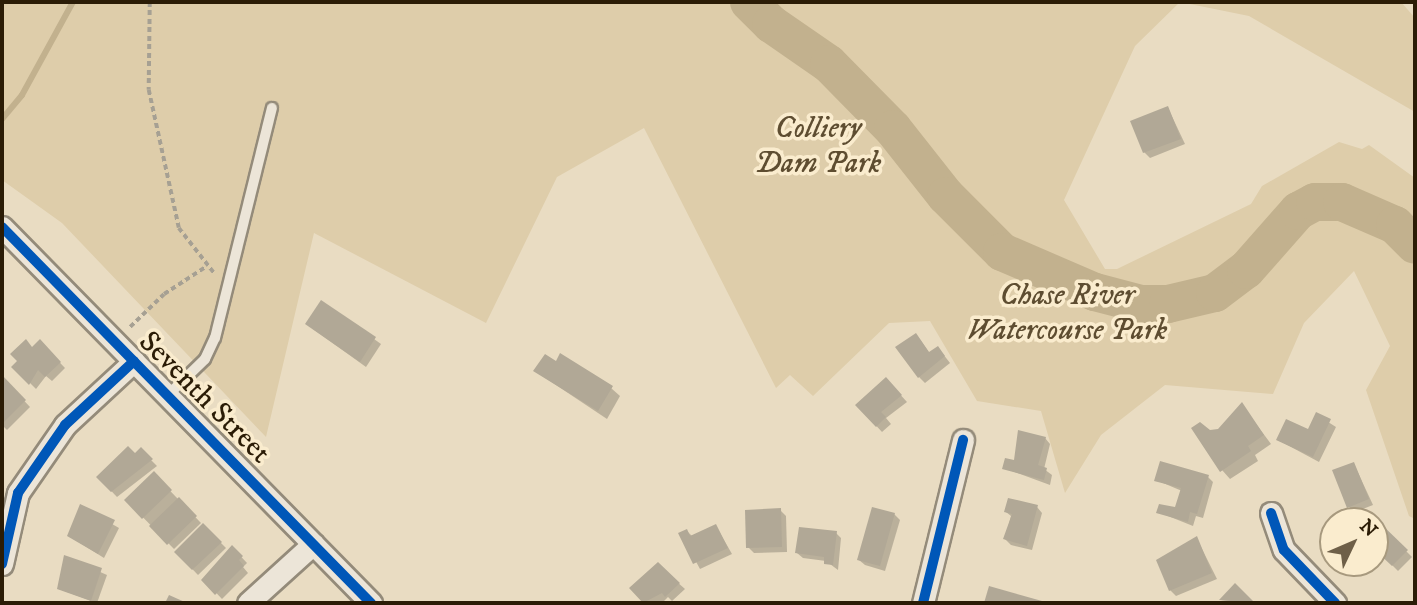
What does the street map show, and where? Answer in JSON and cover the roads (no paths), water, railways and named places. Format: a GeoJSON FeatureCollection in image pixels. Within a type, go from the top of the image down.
{"type":"FeatureCollection","features":[{"type":"Feature","properties":{"kind":"street","name":"Seventh Street"},"geometry":{"type":"LineString","coordinates":[[2,227],[371,603]]}},
{"type":"Feature","properties":{"kind":"street"},"geometry":{"type":"LineString","coordinates":[[2,564],[18,493],[65,425],[134,361]]}},
{"type":"Feature","properties":{"kind":"street"},"geometry":{"type":"LineString","coordinates":[[923,603],[963,440]]}},
{"type":"Feature","properties":{"kind":"street"},"geometry":{"type":"LineString","coordinates":[[1271,513],[1284,550],[1335,603]]}},
{"type":"Feature","properties":{"kind":"street"},"geometry":{"type":"LineString","coordinates":[[248,603],[313,544]]}},
{"type":"Feature","properties":{"kind":"lane"},"geometry":{"type":"LineString","coordinates":[[167,396],[205,359],[228,287],[272,108]]}},
{"type":"Feature","properties":{"kind":"waterway"},"geometry":{"type":"LineString","coordinates":[[2,119],[22,95],[73,2]]}},
{"type":"Feature","properties":{"kind":"waterway"},"geometry":{"type":"LineString","coordinates":[[749,2],[771,24],[829,64],[893,129],[946,196],[1002,252],[1095,292],[1141,304],[1168,304],[1215,293],[1246,270],[1298,211],[1315,202],[1342,202],[1395,225],[1415,245]]}},
{"type":"Feature","properties":{"kind":"park label","name":"Colliery Dam Park"},"geometry":{"type":"Point","coordinates":[818,146]}},
{"type":"Feature","properties":{"kind":"park label","name":"Chase River Watercourse Park"},"geometry":{"type":"Point","coordinates":[1067,313]}}]}
